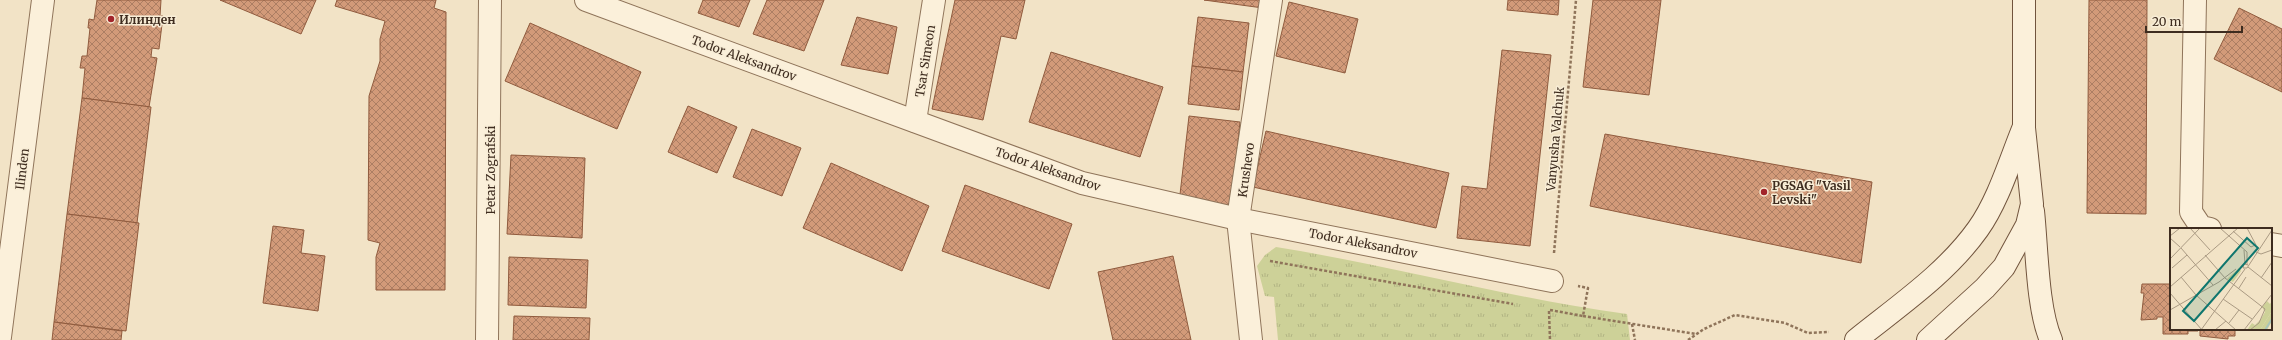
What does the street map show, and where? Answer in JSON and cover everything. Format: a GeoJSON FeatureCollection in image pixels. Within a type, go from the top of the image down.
{"type":"FeatureCollection","features":[{"type":"Feature","properties":{"kind":"street","name":"Ilinden"},"geometry":{"type":"LineString","coordinates":[[0,337],[43,0]]}},
{"type":"Feature","properties":{"kind":"street","name":"Petar Zografski"},"geometry":{"type":"LineString","coordinates":[[487,340],[490,0]]}},
{"type":"Feature","properties":{"kind":"street","name":"Todor Aleksandrov"},"geometry":{"type":"LineString","coordinates":[[586,0],[1082,183],[1238,219],[1552,280]]}},
{"type":"Feature","properties":{"kind":"street","name":"Tsar Simeon"},"geometry":{"type":"LineString","coordinates":[[915,121],[934,0]]}},
{"type":"Feature","properties":{"kind":"street","name":"Krushevo"},"geometry":{"type":"LineString","coordinates":[[1251,340],[1238,219],[1271,0]]}},
{"type":"Feature","properties":{"kind":"street"},"geometry":{"type":"LineString","coordinates":[[2024,0],[2024,128],[2042,307],[2045,324],[2051,340]]}},
{"type":"Feature","properties":{"kind":"street"},"geometry":{"type":"LineString","coordinates":[[2195,0],[2191,212],[2201,227],[2206,228]]}},
{"type":"Feature","properties":{"kind":"street"},"geometry":{"type":"LineString","coordinates":[[1856,340],[1950,262],[1978,228],[2003,181],[2024,128]]}},
{"type":"Feature","properties":{"kind":"street"},"geometry":{"type":"LineString","coordinates":[[1928,340],[1985,288],[2004,267],[2026,225],[2032,204]]}},
{"type":"Feature","properties":{"kind":"street"},"geometry":{"type":"LineString","coordinates":[[2272,244],[2282,246]]}},
{"type":"Feature","properties":{"kind":"path","name":"Vanyusha Valchuk"},"geometry":{"type":"LineString","coordinates":[[1552,280],[1576,0]]}},
{"type":"Feature","properties":{"kind":"path"},"geometry":{"type":"LineString","coordinates":[[1549,310],[1550,340]]}},
{"type":"Feature","properties":{"kind":"path"},"geometry":{"type":"LineString","coordinates":[[1688,340],[1735,315],[1785,323],[1808,333],[1828,332]]}},
{"type":"Feature","properties":{"kind":"path"},"geometry":{"type":"LineString","coordinates":[[1583,316],[1697,334]]}},
{"type":"Feature","properties":{"kind":"path"},"geometry":{"type":"LineString","coordinates":[[1632,324],[1634,340]]}},
{"type":"Feature","properties":{"kind":"green space"},"geometry":{"type":"Polygon","coordinates":[[[1276,247],[1364,263],[1495,291],[1627,314],[1630,340],[1278,340],[1274,297],[1265,296],[1257,266],[1265,255],[1276,247]]]}},
{"type":"Feature","properties":{"kind":"building"},"geometry":{"type":"Polygon","coordinates":[[[97,0],[161,0],[160,16],[163,16],[159,49],[152,48],[151,57],[157,58],[149,107],[82,98],[85,68],[80,68],[82,56],[87,56],[90,28],[88,28],[89,19],[94,20],[97,0]]]}},
{"type":"Feature","properties":{"kind":"building"},"geometry":{"type":"Polygon","coordinates":[[[220,0],[316,0],[301,34],[220,0]]]}},
{"type":"Feature","properties":{"kind":"building"},"geometry":{"type":"Polygon","coordinates":[[[337,0],[436,0],[434,8],[446,12],[445,290],[376,290],[376,257],[380,243],[368,240],[369,96],[380,61],[380,39],[385,21],[335,6],[337,0]]]}},
{"type":"Feature","properties":{"kind":"building"},"geometry":{"type":"Polygon","coordinates":[[[703,0],[750,0],[739,27],[698,13],[703,0]]]}},
{"type":"Feature","properties":{"kind":"building"},"geometry":{"type":"Polygon","coordinates":[[[767,0],[824,0],[804,51],[753,34],[767,0]]]}},
{"type":"Feature","properties":{"kind":"building"},"geometry":{"type":"Polygon","coordinates":[[[955,0],[1025,0],[1016,39],[1001,36],[983,120],[932,109],[955,0]]]}},
{"type":"Feature","properties":{"kind":"building"},"geometry":{"type":"Polygon","coordinates":[[[1204,0],[1264,0],[1263,8],[1204,0]]]}},
{"type":"Feature","properties":{"kind":"building"},"geometry":{"type":"Polygon","coordinates":[[[1508,0],[1559,0],[1558,15],[1507,10],[1508,0]]]}},
{"type":"Feature","properties":{"kind":"building"},"geometry":{"type":"Polygon","coordinates":[[[1593,0],[1661,0],[1649,95],[1583,87],[1593,0]]]}},
{"type":"Feature","properties":{"kind":"building"},"geometry":{"type":"Polygon","coordinates":[[[2089,0],[2147,0],[2146,214],[2087,213],[2089,0]]]}},
{"type":"Feature","properties":{"kind":"building"},"geometry":{"type":"Polygon","coordinates":[[[1289,2],[1358,19],[1345,73],[1276,56],[1289,2]]]}},
{"type":"Feature","properties":{"kind":"building"},"geometry":{"type":"Polygon","coordinates":[[[2239,8],[2282,29],[2282,92],[2214,59],[2239,8]]]}},
{"type":"Feature","properties":{"kind":"building"},"geometry":{"type":"Polygon","coordinates":[[[857,17],[897,27],[888,74],[841,65],[857,17]]]}},
{"type":"Feature","properties":{"kind":"building"},"geometry":{"type":"Polygon","coordinates":[[[1198,17],[1249,23],[1243,72],[1192,66],[1198,17]]]}},
{"type":"Feature","properties":{"kind":"building"},"geometry":{"type":"Polygon","coordinates":[[[530,23],[641,72],[617,129],[505,81],[530,23]]]}},
{"type":"Feature","properties":{"kind":"building"},"geometry":{"type":"Polygon","coordinates":[[[1502,50],[1551,55],[1530,246],[1457,238],[1462,186],[1487,189],[1502,50]]]}},
{"type":"Feature","properties":{"kind":"building"},"geometry":{"type":"Polygon","coordinates":[[[1051,52],[1163,87],[1140,157],[1029,122],[1051,52]]]}},
{"type":"Feature","properties":{"kind":"building"},"geometry":{"type":"Polygon","coordinates":[[[1192,66],[1243,72],[1239,110],[1188,104],[1192,66]]]}},
{"type":"Feature","properties":{"kind":"building"},"geometry":{"type":"Polygon","coordinates":[[[82,98],[151,107],[137,223],[67,214],[82,98]]]}},
{"type":"Feature","properties":{"kind":"building"},"geometry":{"type":"Polygon","coordinates":[[[688,106],[737,127],[717,173],[668,152],[688,106]]]}},
{"type":"Feature","properties":{"kind":"building"},"geometry":{"type":"Polygon","coordinates":[[[1189,116],[1240,122],[1231,208],[1179,203],[1189,116]]]}},
{"type":"Feature","properties":{"kind":"building"},"geometry":{"type":"Polygon","coordinates":[[[752,129],[801,148],[782,196],[733,177],[752,129]]]}},
{"type":"Feature","properties":{"kind":"building"},"geometry":{"type":"Polygon","coordinates":[[[1266,131],[1449,173],[1436,228],[1253,187],[1266,131]]]}},
{"type":"Feature","properties":{"kind":"building"},"geometry":{"type":"Polygon","coordinates":[[[1605,134],[1872,182],[1861,263],[1590,206],[1605,134]]]}},
{"type":"Feature","properties":{"kind":"building"},"geometry":{"type":"Polygon","coordinates":[[[511,155],[585,158],[582,238],[507,234],[511,155]]]}},
{"type":"Feature","properties":{"kind":"building"},"geometry":{"type":"Polygon","coordinates":[[[831,163],[929,206],[902,271],[803,228],[831,163]]]}},
{"type":"Feature","properties":{"kind":"building"},"geometry":{"type":"Polygon","coordinates":[[[965,185],[1072,224],[1049,289],[942,251],[965,185]]]}},
{"type":"Feature","properties":{"kind":"building"},"geometry":{"type":"Polygon","coordinates":[[[67,214],[139,223],[126,331],[54,322],[67,214]]]}},
{"type":"Feature","properties":{"kind":"building"},"geometry":{"type":"Polygon","coordinates":[[[273,226],[304,230],[301,253],[325,256],[318,311],[263,303],[273,226]]]}},
{"type":"Feature","properties":{"kind":"building"},"geometry":{"type":"Polygon","coordinates":[[[1173,256],[1191,340],[1113,340],[1098,272],[1173,256]]]}},
{"type":"Feature","properties":{"kind":"building"},"geometry":{"type":"Polygon","coordinates":[[[509,257],[588,260],[586,308],[508,305],[509,257]]]}},
{"type":"Feature","properties":{"kind":"building"},"geometry":{"type":"Polygon","coordinates":[[[2142,284],[2170,284],[2170,330],[2198,331],[2188,331],[2188,334],[2163,334],[2163,317],[2141,320],[2144,293],[2141,293],[2142,284]]]}},
{"type":"Feature","properties":{"kind":"building"},"geometry":{"type":"Polygon","coordinates":[[[514,316],[590,318],[589,340],[513,340],[514,316]]]}},
{"type":"Feature","properties":{"kind":"building"},"geometry":{"type":"Polygon","coordinates":[[[54,322],[122,331],[121,340],[52,340],[54,322]]]}},
{"type":"Feature","properties":{"kind":"building"},"geometry":{"type":"Polygon","coordinates":[[[2200,330],[2235,330],[2235,336],[2228,336],[2228,339],[2200,336],[2200,330]]]}},
{"type":"Feature","properties":{"kind":"place","name":"Илинден"},"geometry":{"type":"Point","coordinates":[111,19]}},
{"type":"Feature","properties":{"kind":"place","name":"PGSAG \"Vasil Levski\""},"geometry":{"type":"Point","coordinates":[1764,192]}}]}
